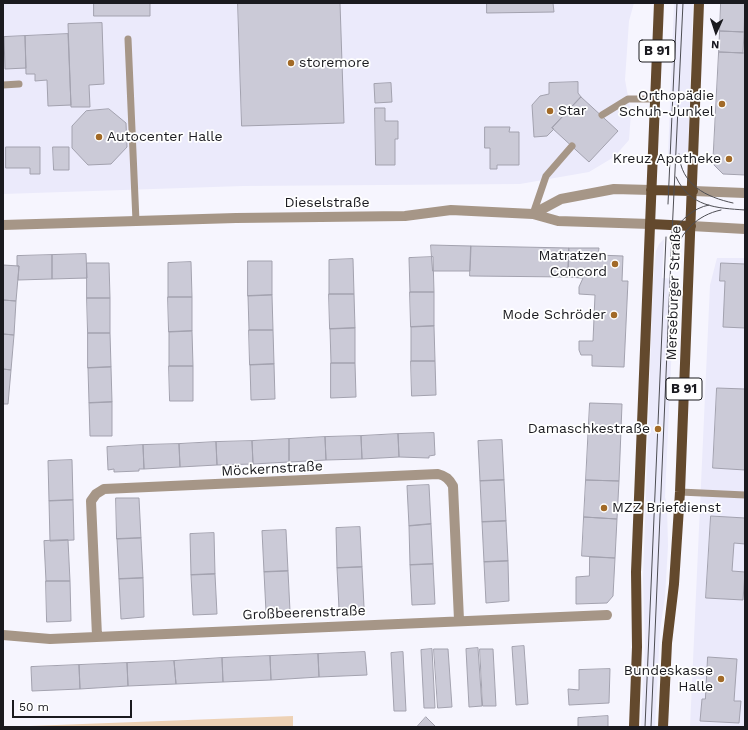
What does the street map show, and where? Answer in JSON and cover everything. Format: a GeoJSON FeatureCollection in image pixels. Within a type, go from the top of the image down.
{"type":"FeatureCollection","features":[{"type":"Feature","properties":{"kind":"main road","name":"Merseburger Straße"},"geometry":{"type":"LineString","coordinates":[[634,727],[637,647],[636,565],[659,3]]}},
{"type":"Feature","properties":{"kind":"main road","name":"Merseburger Straße"},"geometry":{"type":"LineString","coordinates":[[663,727],[667,643],[674,584],[680,492],[699,3]]}},
{"type":"Feature","properties":{"kind":"main road"},"geometry":{"type":"LineString","coordinates":[[651,190],[692,191]]}},
{"type":"Feature","properties":{"kind":"main road"},"geometry":{"type":"LineString","coordinates":[[650,224],[691,226]]}},
{"type":"Feature","properties":{"kind":"street"},"geometry":{"type":"LineString","coordinates":[[533,214],[561,199],[614,190],[651,190]]}},
{"type":"Feature","properties":{"kind":"street"},"geometry":{"type":"LineString","coordinates":[[692,191],[745,193]]}},
{"type":"Feature","properties":{"kind":"street","name":"Dieselstraße"},"geometry":{"type":"LineString","coordinates":[[3,225],[404,216],[451,210],[533,214],[558,221],[650,224]]}},
{"type":"Feature","properties":{"kind":"street"},"geometry":{"type":"LineString","coordinates":[[691,226],[745,229]]}},
{"type":"Feature","properties":{"kind":"street","name":"Möckernstraße"},"geometry":{"type":"LineString","coordinates":[[97,636],[92,501],[96,494],[104,489],[438,474],[444,475],[453,486],[459,620]]}},
{"type":"Feature","properties":{"kind":"street","name":"Großbeerenstraße"},"geometry":{"type":"LineString","coordinates":[[3,635],[50,639],[459,620],[607,615]]}},
{"type":"Feature","properties":{"kind":"lane"},"geometry":{"type":"LineString","coordinates":[[128,39],[136,221]]}},
{"type":"Feature","properties":{"kind":"lane"},"geometry":{"type":"LineString","coordinates":[[3,85],[19,84]]}},
{"type":"Feature","properties":{"kind":"lane"},"geometry":{"type":"LineString","coordinates":[[602,115],[628,98],[654,99]]}},
{"type":"Feature","properties":{"kind":"lane"},"geometry":{"type":"LineString","coordinates":[[533,214],[546,176],[572,146]]}},
{"type":"Feature","properties":{"kind":"lane"},"geometry":{"type":"LineString","coordinates":[[680,492],[745,495]]}},
{"type":"Feature","properties":{"kind":"shaded area"},"geometry":{"type":"Polygon","coordinates":[[[3,3],[634,3],[629,21],[625,80],[631,113],[629,140],[614,157],[589,172],[520,184],[243,186],[3,194],[3,3]]]}},
{"type":"Feature","properties":{"kind":"shaded area"},"geometry":{"type":"Polygon","coordinates":[[[674,3],[693,3],[688,152],[684,157],[668,156],[674,3]]]}},
{"type":"Feature","properties":{"kind":"shaded area"},"geometry":{"type":"Polygon","coordinates":[[[664,239],[662,278],[675,279],[665,497],[667,505],[668,546],[665,597],[660,630],[655,727],[641,727],[645,644],[643,579],[653,281],[656,251],[659,244],[664,239]]]}},
{"type":"Feature","properties":{"kind":"shaded area"},"geometry":{"type":"Polygon","coordinates":[[[717,258],[745,258],[745,727],[690,727],[710,285],[717,258]]]}},
{"type":"Feature","properties":{"kind":"shaded area"},"geometry":{"type":"Polygon","coordinates":[[[293,716],[293,727],[30,727],[30,726],[293,716]]]}},
{"type":"Feature","properties":{"kind":"building"},"geometry":{"type":"Polygon","coordinates":[[[94,3],[150,3],[150,16],[94,16],[94,3]]]}},
{"type":"Feature","properties":{"kind":"building","name":"storemore"},"geometry":{"type":"Polygon","coordinates":[[[238,3],[340,3],[344,123],[242,126],[238,3]]]}},
{"type":"Feature","properties":{"kind":"building"},"geometry":{"type":"Polygon","coordinates":[[[487,3],[553,3],[554,12],[487,13],[487,3]]]}},
{"type":"Feature","properties":{"kind":"building"},"geometry":{"type":"Polygon","coordinates":[[[721,3],[745,3],[744,32],[720,31],[721,3]]]}},
{"type":"Feature","properties":{"kind":"building"},"geometry":{"type":"Polygon","coordinates":[[[102,23],[104,84],[89,85],[90,107],[71,107],[68,24],[102,23]]]}},
{"type":"Feature","properties":{"kind":"building"},"geometry":{"type":"Polygon","coordinates":[[[720,31],[744,32],[743,53],[719,52],[720,31]]]}},
{"type":"Feature","properties":{"kind":"building"},"geometry":{"type":"Polygon","coordinates":[[[68,34],[71,105],[48,106],[47,80],[35,81],[35,74],[26,74],[25,36],[68,34]]]}},
{"type":"Feature","properties":{"kind":"building"},"geometry":{"type":"Polygon","coordinates":[[[25,36],[26,68],[5,69],[4,37],[25,36]]]}},
{"type":"Feature","properties":{"kind":"building"},"geometry":{"type":"Polygon","coordinates":[[[719,52],[745,53],[745,175],[723,174],[713,164],[719,52]]]}},
{"type":"Feature","properties":{"kind":"building","name":"Star"},"geometry":{"type":"Polygon","coordinates":[[[578,82],[578,93],[581,97],[552,128],[554,129],[547,136],[534,137],[532,105],[540,96],[549,94],[549,83],[578,82]]]}},
{"type":"Feature","properties":{"kind":"building"},"geometry":{"type":"Polygon","coordinates":[[[391,83],[392,102],[375,103],[374,84],[391,83]]]}},
{"type":"Feature","properties":{"kind":"building"},"geometry":{"type":"Polygon","coordinates":[[[581,97],[618,131],[589,162],[552,128],[581,97]]]}},
{"type":"Feature","properties":{"kind":"building"},"geometry":{"type":"Polygon","coordinates":[[[375,108],[385,108],[385,121],[398,121],[398,139],[395,139],[395,165],[376,165],[375,108]]]}},
{"type":"Feature","properties":{"kind":"building","name":"Autocenter Halle"},"geometry":{"type":"Polygon","coordinates":[[[109,109],[126,123],[127,147],[111,164],[88,165],[72,148],[72,126],[86,111],[109,109]]]}},
{"type":"Feature","properties":{"kind":"building"},"geometry":{"type":"Polygon","coordinates":[[[485,127],[510,127],[509,132],[519,132],[519,165],[497,165],[497,169],[490,169],[490,148],[485,148],[485,127]]]}},
{"type":"Feature","properties":{"kind":"building"},"geometry":{"type":"Polygon","coordinates":[[[6,147],[40,147],[40,174],[30,174],[30,168],[6,168],[6,147]]]}},
{"type":"Feature","properties":{"kind":"building"},"geometry":{"type":"Polygon","coordinates":[[[53,147],[69,147],[69,170],[54,170],[53,147]]]}},
{"type":"Feature","properties":{"kind":"building"},"geometry":{"type":"Polygon","coordinates":[[[431,245],[471,246],[470,271],[433,271],[431,245]]]}},
{"type":"Feature","properties":{"kind":"building"},"geometry":{"type":"Polygon","coordinates":[[[471,246],[569,248],[568,277],[470,276],[471,246]]]}},
{"type":"Feature","properties":{"kind":"building"},"geometry":{"type":"Polygon","coordinates":[[[569,248],[599,248],[598,255],[623,256],[622,281],[628,281],[624,367],[592,366],[592,355],[581,355],[579,350],[579,341],[593,341],[595,295],[579,294],[579,287],[583,278],[568,277],[569,248]]]}},
{"type":"Feature","properties":{"kind":"building"},"geometry":{"type":"Polygon","coordinates":[[[86,254],[87,278],[52,279],[52,255],[86,254]]]}},
{"type":"Feature","properties":{"kind":"building"},"geometry":{"type":"Polygon","coordinates":[[[52,255],[52,279],[18,280],[19,266],[17,266],[17,256],[52,255]]]}},
{"type":"Feature","properties":{"kind":"building"},"geometry":{"type":"Polygon","coordinates":[[[433,257],[434,292],[410,292],[409,258],[433,257]]]}},
{"type":"Feature","properties":{"kind":"building"},"geometry":{"type":"Polygon","coordinates":[[[353,259],[354,294],[329,294],[329,260],[353,259]]]}},
{"type":"Feature","properties":{"kind":"building"},"geometry":{"type":"Polygon","coordinates":[[[248,261],[272,261],[272,295],[248,296],[248,261]]]}},
{"type":"Feature","properties":{"kind":"building"},"geometry":{"type":"Polygon","coordinates":[[[191,262],[192,297],[168,297],[168,263],[191,262]]]}},
{"type":"Feature","properties":{"kind":"building"},"geometry":{"type":"Polygon","coordinates":[[[87,263],[109,263],[110,298],[87,298],[87,263]]]}},
{"type":"Feature","properties":{"kind":"building"},"geometry":{"type":"Polygon","coordinates":[[[721,263],[745,264],[745,328],[723,327],[725,281],[720,281],[721,263]]]}},
{"type":"Feature","properties":{"kind":"building"},"geometry":{"type":"Polygon","coordinates":[[[3,265],[19,266],[16,301],[3,300],[3,265]]]}},
{"type":"Feature","properties":{"kind":"building"},"geometry":{"type":"Polygon","coordinates":[[[410,292],[434,292],[434,326],[411,327],[410,292]]]}},
{"type":"Feature","properties":{"kind":"building"},"geometry":{"type":"Polygon","coordinates":[[[329,294],[354,294],[355,328],[330,329],[329,294]]]}},
{"type":"Feature","properties":{"kind":"building"},"geometry":{"type":"Polygon","coordinates":[[[272,295],[273,330],[249,330],[248,296],[272,295]]]}},
{"type":"Feature","properties":{"kind":"building"},"geometry":{"type":"Polygon","coordinates":[[[168,297],[192,297],[192,331],[169,332],[168,297]]]}},
{"type":"Feature","properties":{"kind":"building"},"geometry":{"type":"Polygon","coordinates":[[[87,298],[110,298],[110,333],[88,333],[87,298]]]}},
{"type":"Feature","properties":{"kind":"building"},"geometry":{"type":"Polygon","coordinates":[[[3,300],[16,301],[14,335],[3,334],[3,300]]]}},
{"type":"Feature","properties":{"kind":"building"},"geometry":{"type":"Polygon","coordinates":[[[434,326],[435,361],[411,361],[411,327],[434,326]]]}},
{"type":"Feature","properties":{"kind":"building"},"geometry":{"type":"Polygon","coordinates":[[[355,328],[355,363],[331,363],[330,329],[355,328]]]}},
{"type":"Feature","properties":{"kind":"building"},"geometry":{"type":"Polygon","coordinates":[[[249,330],[273,330],[274,364],[250,365],[249,330]]]}},
{"type":"Feature","properties":{"kind":"building"},"geometry":{"type":"Polygon","coordinates":[[[192,331],[193,366],[169,366],[169,332],[192,331]]]}},
{"type":"Feature","properties":{"kind":"building"},"geometry":{"type":"Polygon","coordinates":[[[88,333],[110,333],[111,367],[88,368],[88,333]]]}},
{"type":"Feature","properties":{"kind":"building"},"geometry":{"type":"Polygon","coordinates":[[[3,334],[14,335],[11,370],[3,369],[3,334]]]}},
{"type":"Feature","properties":{"kind":"building"},"geometry":{"type":"Polygon","coordinates":[[[411,361],[435,361],[436,395],[412,396],[411,361]]]}},
{"type":"Feature","properties":{"kind":"building"},"geometry":{"type":"Polygon","coordinates":[[[331,363],[355,363],[356,397],[331,398],[331,363]]]}},
{"type":"Feature","properties":{"kind":"building"},"geometry":{"type":"Polygon","coordinates":[[[274,364],[275,399],[251,400],[250,365],[274,364]]]}},
{"type":"Feature","properties":{"kind":"building"},"geometry":{"type":"Polygon","coordinates":[[[169,366],[193,366],[193,401],[170,401],[169,366]]]}},
{"type":"Feature","properties":{"kind":"building"},"geometry":{"type":"Polygon","coordinates":[[[111,367],[112,402],[89,403],[88,368],[111,367]]]}},
{"type":"Feature","properties":{"kind":"building"},"geometry":{"type":"Polygon","coordinates":[[[3,369],[11,370],[8,404],[3,404],[3,369]]]}},
{"type":"Feature","properties":{"kind":"building"},"geometry":{"type":"Polygon","coordinates":[[[717,388],[745,389],[745,470],[713,468],[717,388]]]}},
{"type":"Feature","properties":{"kind":"building"},"geometry":{"type":"Polygon","coordinates":[[[112,402],[112,436],[90,436],[89,403],[112,402]]]}},
{"type":"Feature","properties":{"kind":"building"},"geometry":{"type":"Polygon","coordinates":[[[590,403],[622,404],[619,481],[586,480],[590,403]]]}},
{"type":"Feature","properties":{"kind":"building"},"geometry":{"type":"Polygon","coordinates":[[[434,433],[435,455],[429,456],[429,458],[399,457],[398,434],[434,433]]]}},
{"type":"Feature","properties":{"kind":"building"},"geometry":{"type":"Polygon","coordinates":[[[398,434],[399,457],[362,459],[361,436],[398,434]]]}},
{"type":"Feature","properties":{"kind":"building"},"geometry":{"type":"Polygon","coordinates":[[[361,436],[362,459],[326,460],[325,437],[361,436]]]}},
{"type":"Feature","properties":{"kind":"building"},"geometry":{"type":"Polygon","coordinates":[[[325,437],[326,460],[289,462],[289,439],[325,437]]]}},
{"type":"Feature","properties":{"kind":"building"},"geometry":{"type":"Polygon","coordinates":[[[289,439],[289,462],[253,464],[252,441],[289,439]]]}},
{"type":"Feature","properties":{"kind":"building"},"geometry":{"type":"Polygon","coordinates":[[[502,440],[504,480],[480,481],[478,441],[502,440]]]}},
{"type":"Feature","properties":{"kind":"building"},"geometry":{"type":"Polygon","coordinates":[[[252,441],[253,464],[217,465],[216,442],[252,441]]]}},
{"type":"Feature","properties":{"kind":"building"},"geometry":{"type":"Polygon","coordinates":[[[216,442],[217,465],[180,467],[179,444],[216,442]]]}},
{"type":"Feature","properties":{"kind":"building"},"geometry":{"type":"Polygon","coordinates":[[[179,444],[180,467],[144,469],[143,445],[179,444]]]}},
{"type":"Feature","properties":{"kind":"building"},"geometry":{"type":"Polygon","coordinates":[[[143,445],[144,469],[139,469],[139,471],[114,472],[114,469],[108,470],[107,447],[143,445]]]}},
{"type":"Feature","properties":{"kind":"building"},"geometry":{"type":"Polygon","coordinates":[[[72,460],[73,500],[49,501],[48,461],[72,460]]]}},
{"type":"Feature","properties":{"kind":"building"},"geometry":{"type":"Polygon","coordinates":[[[504,480],[506,521],[482,522],[480,481],[504,480]]]}},
{"type":"Feature","properties":{"kind":"building"},"geometry":{"type":"Polygon","coordinates":[[[586,480],[619,481],[617,519],[584,517],[586,480]]]}},
{"type":"Feature","properties":{"kind":"building"},"geometry":{"type":"Polygon","coordinates":[[[429,485],[431,524],[409,526],[407,486],[429,485]]]}},
{"type":"Feature","properties":{"kind":"building"},"geometry":{"type":"Polygon","coordinates":[[[116,498],[139,498],[141,538],[117,539],[116,498]]]}},
{"type":"Feature","properties":{"kind":"building"},"geometry":{"type":"Polygon","coordinates":[[[73,500],[74,540],[50,541],[49,501],[73,500]]]}},
{"type":"Feature","properties":{"kind":"building"},"geometry":{"type":"Polygon","coordinates":[[[711,516],[745,518],[745,544],[734,543],[732,571],[745,572],[743,600],[706,598],[711,516]]]}},
{"type":"Feature","properties":{"kind":"building"},"geometry":{"type":"Polygon","coordinates":[[[584,517],[617,519],[615,558],[582,556],[584,517]]]}},
{"type":"Feature","properties":{"kind":"building"},"geometry":{"type":"Polygon","coordinates":[[[506,521],[508,561],[484,562],[482,522],[506,521]]]}},
{"type":"Feature","properties":{"kind":"building"},"geometry":{"type":"Polygon","coordinates":[[[431,524],[433,564],[410,565],[409,526],[431,524]]]}},
{"type":"Feature","properties":{"kind":"building"},"geometry":{"type":"Polygon","coordinates":[[[360,527],[362,567],[337,568],[336,528],[360,527]]]}},
{"type":"Feature","properties":{"kind":"building"},"geometry":{"type":"Polygon","coordinates":[[[286,530],[288,571],[264,572],[262,531],[286,530]]]}},
{"type":"Feature","properties":{"kind":"building"},"geometry":{"type":"Polygon","coordinates":[[[214,533],[215,574],[191,575],[190,534],[214,533]]]}},
{"type":"Feature","properties":{"kind":"building"},"geometry":{"type":"Polygon","coordinates":[[[141,538],[143,578],[119,579],[117,539],[141,538]]]}},
{"type":"Feature","properties":{"kind":"building"},"geometry":{"type":"Polygon","coordinates":[[[68,540],[70,581],[46,581],[44,541],[68,540]]]}},
{"type":"Feature","properties":{"kind":"building"},"geometry":{"type":"Polygon","coordinates":[[[590,557],[615,558],[613,596],[607,603],[576,604],[576,577],[589,576],[590,557]]]}},
{"type":"Feature","properties":{"kind":"building"},"geometry":{"type":"Polygon","coordinates":[[[508,561],[509,601],[486,603],[484,562],[508,561]]]}},
{"type":"Feature","properties":{"kind":"building"},"geometry":{"type":"Polygon","coordinates":[[[433,564],[435,604],[412,605],[410,565],[433,564]]]}},
{"type":"Feature","properties":{"kind":"building"},"geometry":{"type":"Polygon","coordinates":[[[362,567],[364,607],[339,609],[337,568],[362,567]]]}},
{"type":"Feature","properties":{"kind":"building"},"geometry":{"type":"Polygon","coordinates":[[[288,571],[290,611],[266,612],[264,572],[288,571]]]}},
{"type":"Feature","properties":{"kind":"building"},"geometry":{"type":"Polygon","coordinates":[[[215,574],[217,614],[193,615],[191,575],[215,574]]]}},
{"type":"Feature","properties":{"kind":"building"},"geometry":{"type":"Polygon","coordinates":[[[143,578],[144,617],[121,619],[119,579],[143,578]]]}},
{"type":"Feature","properties":{"kind":"building"},"geometry":{"type":"Polygon","coordinates":[[[46,581],[70,581],[71,621],[47,622],[46,581]]]}},
{"type":"Feature","properties":{"kind":"building"},"geometry":{"type":"Polygon","coordinates":[[[524,646],[528,704],[516,705],[512,647],[524,646]]]}},
{"type":"Feature","properties":{"kind":"building"},"geometry":{"type":"Polygon","coordinates":[[[478,648],[482,706],[469,707],[466,649],[478,648]]]}},
{"type":"Feature","properties":{"kind":"building"},"geometry":{"type":"Polygon","coordinates":[[[432,649],[435,708],[424,708],[421,650],[432,649]]]}},
{"type":"Feature","properties":{"kind":"building"},"geometry":{"type":"Polygon","coordinates":[[[434,649],[448,649],[452,707],[438,708],[434,649]]]}},
{"type":"Feature","properties":{"kind":"building"},"geometry":{"type":"Polygon","coordinates":[[[480,649],[493,649],[496,706],[483,706],[480,649]]]}},
{"type":"Feature","properties":{"kind":"building"},"geometry":{"type":"Polygon","coordinates":[[[365,652],[367,675],[319,677],[318,654],[365,652]]]}},
{"type":"Feature","properties":{"kind":"building"},"geometry":{"type":"Polygon","coordinates":[[[403,652],[406,711],[394,711],[391,653],[403,652]]]}},
{"type":"Feature","properties":{"kind":"building"},"geometry":{"type":"Polygon","coordinates":[[[318,654],[319,677],[271,680],[270,656],[318,654]]]}},
{"type":"Feature","properties":{"kind":"building"},"geometry":{"type":"Polygon","coordinates":[[[270,656],[271,680],[223,682],[222,658],[270,656]]]}},
{"type":"Feature","properties":{"kind":"building","name":"Bundeskasse Halle"},"geometry":{"type":"Polygon","coordinates":[[[708,657],[737,659],[734,701],[741,701],[739,723],[700,721],[702,699],[705,699],[708,657]]]}},
{"type":"Feature","properties":{"kind":"building"},"geometry":{"type":"Polygon","coordinates":[[[222,658],[223,682],[176,684],[174,661],[222,658]]]}},
{"type":"Feature","properties":{"kind":"building"},"geometry":{"type":"Polygon","coordinates":[[[174,661],[176,684],[128,686],[127,663],[174,661]]]}},
{"type":"Feature","properties":{"kind":"building"},"geometry":{"type":"Polygon","coordinates":[[[127,663],[128,686],[80,689],[79,665],[127,663]]]}},
{"type":"Feature","properties":{"kind":"building"},"geometry":{"type":"Polygon","coordinates":[[[79,665],[80,689],[32,691],[31,667],[79,665]]]}},
{"type":"Feature","properties":{"kind":"building"},"geometry":{"type":"Polygon","coordinates":[[[610,669],[609,703],[569,705],[568,689],[579,690],[579,670],[610,669]]]}},
{"type":"Feature","properties":{"kind":"building"},"geometry":{"type":"Polygon","coordinates":[[[608,716],[608,727],[578,727],[578,718],[608,716]]]}},
{"type":"Feature","properties":{"kind":"building"},"geometry":{"type":"Polygon","coordinates":[[[426,717],[436,727],[417,727],[426,717]]]}},
{"type":"Feature","properties":{"kind":"tram line"},"geometry":{"type":"LineString","coordinates":[[668,204],[677,3]]}},
{"type":"Feature","properties":{"kind":"tram line"},"geometry":{"type":"LineString","coordinates":[[651,727],[683,3]]}},
{"type":"Feature","properties":{"kind":"tram line"},"geometry":{"type":"LineString","coordinates":[[679,154],[684,174],[690,182],[697,188],[713,197],[733,203]]}},
{"type":"Feature","properties":{"kind":"tram line"},"geometry":{"type":"LineString","coordinates":[[676,177],[682,187],[696,200],[714,207],[745,210]]}},
{"type":"Feature","properties":{"kind":"tram line"},"geometry":{"type":"LineString","coordinates":[[672,233],[688,215],[709,205]]}},
{"type":"Feature","properties":{"kind":"tram line"},"geometry":{"type":"LineString","coordinates":[[674,254],[681,239],[697,220],[712,212],[721,210]]}},
{"type":"Feature","properties":{"kind":"tram line"},"geometry":{"type":"LineString","coordinates":[[645,727],[666,237]]}},
{"type":"Feature","properties":{"kind":"place","name":"storemore"},"geometry":{"type":"Point","coordinates":[291,63]}},
{"type":"Feature","properties":{"kind":"place","name":"Orthopädie Schuh-Junkel"},"geometry":{"type":"Point","coordinates":[722,104]}},
{"type":"Feature","properties":{"kind":"place","name":"Star"},"geometry":{"type":"Point","coordinates":[550,111]}},
{"type":"Feature","properties":{"kind":"place","name":"Autocenter Halle"},"geometry":{"type":"Point","coordinates":[99,137]}},
{"type":"Feature","properties":{"kind":"place","name":"Kreuz Apotheke"},"geometry":{"type":"Point","coordinates":[729,159]}},
{"type":"Feature","properties":{"kind":"place","name":"Matratzen Concord"},"geometry":{"type":"Point","coordinates":[615,264]}},
{"type":"Feature","properties":{"kind":"place","name":"Mode Schröder"},"geometry":{"type":"Point","coordinates":[614,315]}},
{"type":"Feature","properties":{"kind":"place","name":"Damaschkestraße"},"geometry":{"type":"Point","coordinates":[658,429]}},
{"type":"Feature","properties":{"kind":"place","name":"MZZ Briefdienst"},"geometry":{"type":"Point","coordinates":[604,508]}},
{"type":"Feature","properties":{"kind":"place","name":"Bundeskasse Halle"},"geometry":{"type":"Point","coordinates":[721,679]}}]}
